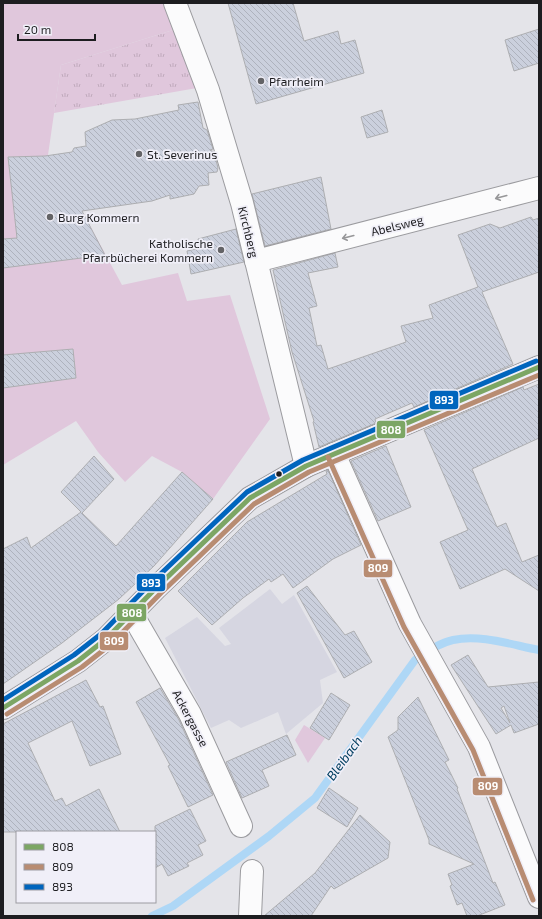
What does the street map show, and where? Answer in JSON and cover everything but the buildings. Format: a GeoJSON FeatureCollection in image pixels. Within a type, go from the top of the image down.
{"type":"FeatureCollection","features":[{"type":"Feature","properties":{"kind":"street","name":"Kirchberg"},"geometry":{"type":"LineString","coordinates":[[175,3],[208,90],[242,203],[306,466]]}},
{"type":"Feature","properties":{"kind":"street","name":"Abelsweg"},"geometry":{"type":"LineString","coordinates":[[256,261],[539,188]]}},
{"type":"Feature","properties":{"kind":"street"},"geometry":{"type":"LineString","coordinates":[[3,708],[78,661],[106,639],[156,588],[250,498],[306,466],[539,367]]}},
{"type":"Feature","properties":{"kind":"street"},"geometry":{"type":"LineString","coordinates":[[334,454],[410,624],[479,747],[539,897]]}},
{"type":"Feature","properties":{"kind":"street","name":"Ackergasse"},"geometry":{"type":"LineString","coordinates":[[132,614],[190,714],[241,826]]}},
{"type":"Feature","properties":{"kind":"street"},"geometry":{"type":"LineString","coordinates":[[250,916],[252,871]]}},
{"type":"Feature","properties":{"kind":"shaded area"},"geometry":{"type":"Polygon","coordinates":[[[270,589],[282,604],[294,595],[337,672],[320,680],[323,703],[286,734],[278,712],[241,728],[229,720],[211,728],[165,638],[197,617],[225,646],[231,644],[219,628],[270,589]]]}},
{"type":"Feature","properties":{"kind":"green space"},"geometry":{"type":"Polygon","coordinates":[[[3,3],[163,3],[173,30],[61,65],[48,155],[50,184],[74,196],[122,285],[178,273],[187,301],[230,295],[270,419],[213,499],[182,472],[152,456],[125,482],[98,452],[76,421],[3,465],[3,3]]]}},
{"type":"Feature","properties":{"kind":"green space"},"geometry":{"type":"Polygon","coordinates":[[[173,30],[197,88],[54,113],[61,65],[173,30]]]}},
{"type":"Feature","properties":{"kind":"green space"},"geometry":{"type":"Polygon","coordinates":[[[304,725],[325,738],[308,763],[295,740],[304,725]]]}},
{"type":"Feature","properties":{"kind":"waterway","name":"Bleibach"},"geometry":{"type":"LineString","coordinates":[[152,916],[173,906],[269,836],[315,798],[415,660],[443,643],[453,640],[474,638],[539,650]]}},
{"type":"Feature","properties":{"kind":"transit line","name":"893"},"geometry":{"type":"LineString","coordinates":[[3,700],[74,655],[101,634],[151,583],[247,492],[303,460],[536,361]]}},
{"type":"Feature","properties":{"kind":"transit line","name":"808"},"geometry":{"type":"LineString","coordinates":[[3,708],[78,661],[106,639],[156,588],[250,498],[306,466],[539,367]]}},
{"type":"Feature","properties":{"kind":"transit line","name":"809"},"geometry":{"type":"LineString","coordinates":[[7,714],[82,667],[110,645],[161,593],[254,504],[309,472],[539,375]]}},
{"type":"Feature","properties":{"kind":"transit line","name":"809"},"geometry":{"type":"LineString","coordinates":[[328,457],[404,627],[473,750],[533,900]]}},
{"type":"Feature","properties":{"kind":"place","name":"Pfarrheim"},"geometry":{"type":"Point","coordinates":[261,81]}},
{"type":"Feature","properties":{"kind":"place","name":"St. Severinus"},"geometry":{"type":"Point","coordinates":[139,154]}},
{"type":"Feature","properties":{"kind":"place","name":"Burg Kommern"},"geometry":{"type":"Point","coordinates":[50,217]}},
{"type":"Feature","properties":{"kind":"place","name":"Katholische Pfarrbücherei Kommern"},"geometry":{"type":"Point","coordinates":[221,250]}}]}
